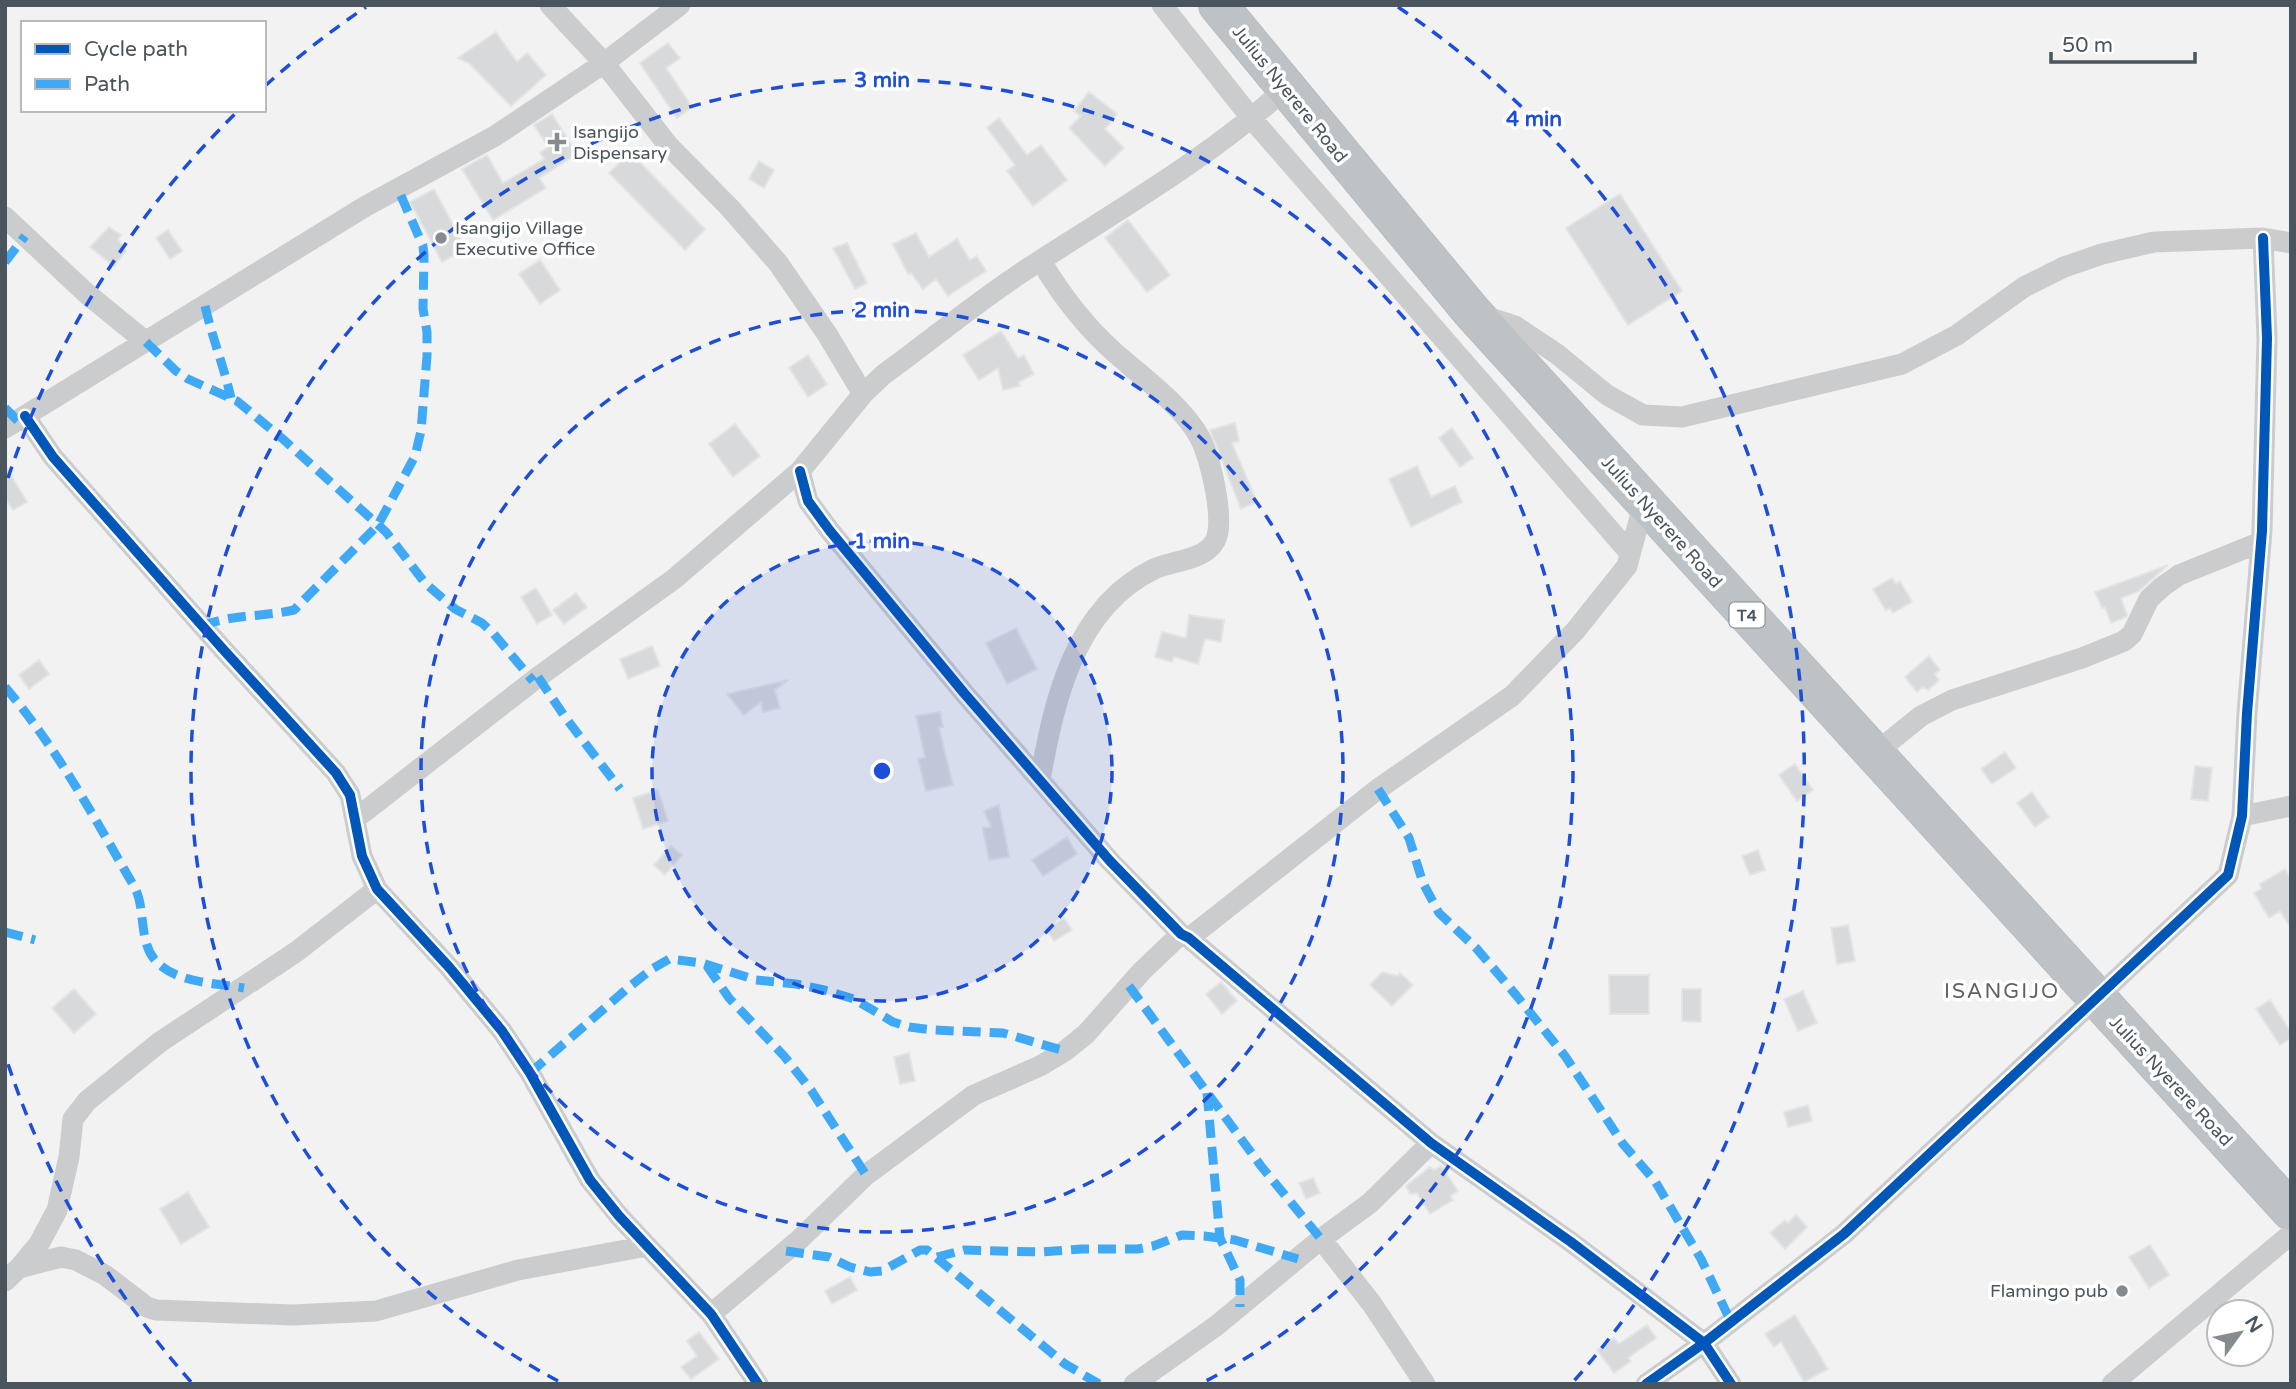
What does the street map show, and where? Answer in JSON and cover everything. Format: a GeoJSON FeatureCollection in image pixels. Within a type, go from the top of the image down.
{"type":"FeatureCollection","features":[{"type":"Feature","properties":{"kind":"highway","name":"Julius Nyerere Road"},"geometry":{"type":"LineString","coordinates":[[1218,5],[1472,313],[2291,1211]]}},
{"type":"Feature","properties":{"kind":"street"},"geometry":{"type":"LineString","coordinates":[[550,5],[604,63],[668,145],[729,207],[778,263],[827,334],[863,394]]}},
{"type":"Feature","properties":{"kind":"street"},"geometry":{"type":"LineString","coordinates":[[5,428],[366,206],[495,136],[604,63],[680,5]]}},
{"type":"Feature","properties":{"kind":"street"},"geometry":{"type":"LineString","coordinates":[[1161,5],[1252,119],[1630,553]]}},
{"type":"Feature","properties":{"kind":"street"},"geometry":{"type":"LineString","coordinates":[[355,819],[538,677],[674,579],[800,471],[863,394],[883,375],[1041,261],[1252,119],[1286,88]]}},
{"type":"Feature","properties":{"kind":"street"},"geometry":{"type":"LineString","coordinates":[[5,217],[86,293],[146,342]]}},
{"type":"Feature","properties":{"kind":"street"},"geometry":{"type":"LineString","coordinates":[[1472,313],[1515,326],[1557,354],[1607,395],[1643,415],[1682,417],[1902,364],[1957,335],[2024,287],[2064,267],[2102,254],[2154,242],[2263,239],[2291,243]]}},
{"type":"Feature","properties":{"kind":"street"},"geometry":{"type":"LineString","coordinates":[[1646,1384],[1704,1343],[1844,1234],[2228,875],[2242,816],[2247,713],[2261,542],[2267,338],[2263,239]]}},
{"type":"Feature","properties":{"kind":"street"},"geometry":{"type":"LineString","coordinates":[[1040,780],[1055,704],[1068,664],[1088,631],[1126,585],[1168,563],[1192,558],[1206,550],[1215,542],[1221,518],[1200,439],[1184,415],[1084,323],[1041,261]]}},
{"type":"Feature","properties":{"kind":"street"},"geometry":{"type":"LineString","coordinates":[[26,416],[53,457],[336,773],[350,795],[362,856],[377,889],[449,967],[502,1031],[530,1073],[590,1180],[711,1314],[758,1384]]}},
{"type":"Feature","properties":{"kind":"street"},"geometry":{"type":"LineString","coordinates":[[800,471],[807,501]]}},
{"type":"Feature","properties":{"kind":"street"},"geometry":{"type":"LineString","coordinates":[[779,488],[800,492],[854,561],[1110,861],[1185,936],[1431,1143],[1571,1242],[1704,1343],[1731,1384]]}},
{"type":"Feature","properties":{"kind":"street"},"geometry":{"type":"LineString","coordinates":[[711,1314],[799,1240],[866,1175],[975,1094],[1040,1066],[1065,1051],[1086,1034],[1142,971],[1185,936],[1378,789],[1512,696],[1575,631],[1627,566],[1644,502]]}},
{"type":"Feature","properties":{"kind":"street"},"geometry":{"type":"LineString","coordinates":[[1874,754],[1921,716],[1952,700],[2082,658],[2123,641],[2132,634],[2149,599],[2162,587],[2179,575],[2261,542]]}},
{"type":"Feature","properties":{"kind":"street"},"geometry":{"type":"LineString","coordinates":[[2242,816],[2291,806]]}},
{"type":"Feature","properties":{"kind":"street"},"geometry":{"type":"LineString","coordinates":[[12,1275],[39,1244],[57,1210],[74,1119],[87,1101],[160,1042],[296,953],[377,889]]}},
{"type":"Feature","properties":{"kind":"street"},"geometry":{"type":"LineString","coordinates":[[1135,1384],[1216,1326],[1321,1239],[1370,1203],[1431,1143]]}},
{"type":"Feature","properties":{"kind":"street"},"geometry":{"type":"LineString","coordinates":[[2112,1384],[2291,1234]]}},
{"type":"Feature","properties":{"kind":"street"},"geometry":{"type":"LineString","coordinates":[[1321,1239],[1372,1304],[1425,1384]]}},
{"type":"Feature","properties":{"kind":"street"},"geometry":{"type":"LineString","coordinates":[[12,1275],[61,1257],[76,1260],[105,1275],[147,1307],[156,1310],[218,1314],[351,1314],[398,1306],[518,1270],[647,1246]]}},
{"type":"Feature","properties":{"kind":"building"},"geometry":{"type":"Polygon","coordinates":[[[496,32],[517,62],[527,53],[546,75],[511,106],[469,63],[458,58],[496,32]]]}},
{"type":"Feature","properties":{"kind":"building"},"geometry":{"type":"Polygon","coordinates":[[[668,43],[680,58],[666,68],[692,107],[677,118],[640,63],[668,43]]]}},
{"type":"Feature","properties":{"kind":"building"},"geometry":{"type":"Polygon","coordinates":[[[1089,92],[1117,114],[1105,129],[1124,148],[1105,166],[1069,128],[1081,116],[1074,111],[1089,92]]]}},
{"type":"Feature","properties":{"kind":"building"},"geometry":{"type":"Polygon","coordinates":[[[552,114],[577,154],[539,178],[546,188],[493,220],[462,169],[487,155],[503,183],[544,159],[540,153],[548,147],[534,125],[552,114]]]}},
{"type":"Feature","properties":{"kind":"building"},"geometry":{"type":"Polygon","coordinates":[[[999,118],[1027,155],[1041,145],[1067,180],[1033,206],[1007,171],[1015,165],[987,128],[999,118]]]}},
{"type":"Feature","properties":{"kind":"building"},"geometry":{"type":"Polygon","coordinates":[[[630,152],[705,229],[685,250],[609,173],[630,152]]]}},
{"type":"Feature","properties":{"kind":"building"},"geometry":{"type":"Polygon","coordinates":[[[759,161],[774,170],[764,188],[749,179],[759,161]]]}},
{"type":"Feature","properties":{"kind":"building"},"geometry":{"type":"Polygon","coordinates":[[[434,189],[466,249],[442,262],[410,202],[434,189]]]}},
{"type":"Feature","properties":{"kind":"building"},"geometry":{"type":"Polygon","coordinates":[[[1620,194],[1682,291],[1628,325],[1566,228],[1620,194]]]}},
{"type":"Feature","properties":{"kind":"building"},"geometry":{"type":"Polygon","coordinates":[[[1128,220],[1170,275],[1147,292],[1105,238],[1128,220]]]}},
{"type":"Feature","properties":{"kind":"building"},"geometry":{"type":"Polygon","coordinates":[[[109,227],[121,235],[118,239],[126,251],[114,266],[90,247],[109,227]]]}},
{"type":"Feature","properties":{"kind":"building"},"geometry":{"type":"Polygon","coordinates":[[[168,230],[182,251],[170,259],[156,238],[168,230]]]}},
{"type":"Feature","properties":{"kind":"building"},"geometry":{"type":"Polygon","coordinates":[[[916,233],[929,257],[957,239],[970,260],[977,256],[986,271],[948,296],[936,279],[923,289],[911,273],[908,274],[893,244],[916,233]]]}},
{"type":"Feature","properties":{"kind":"building"},"geometry":{"type":"Polygon","coordinates":[[[847,243],[867,283],[855,289],[833,248],[847,243]]]}},
{"type":"Feature","properties":{"kind":"building"},"geometry":{"type":"Polygon","coordinates":[[[540,260],[560,290],[540,304],[519,274],[540,260]]]}},
{"type":"Feature","properties":{"kind":"building"},"geometry":{"type":"Polygon","coordinates":[[[1001,331],[1018,358],[1024,355],[1034,374],[1019,382],[1020,386],[1003,390],[998,368],[979,380],[963,355],[1001,331]]]}},
{"type":"Feature","properties":{"kind":"building"},"geometry":{"type":"Polygon","coordinates":[[[808,355],[827,384],[808,397],[789,368],[808,355]]]}},
{"type":"Feature","properties":{"kind":"building"},"geometry":{"type":"Polygon","coordinates":[[[1235,423],[1239,441],[1232,443],[1257,502],[1241,509],[1210,430],[1235,423]]]}},
{"type":"Feature","properties":{"kind":"building"},"geometry":{"type":"Polygon","coordinates":[[[735,424],[760,456],[733,477],[709,444],[735,424]]]}},
{"type":"Feature","properties":{"kind":"building"},"geometry":{"type":"Polygon","coordinates":[[[1452,428],[1473,458],[1460,467],[1439,438],[1452,428]]]}},
{"type":"Feature","properties":{"kind":"building"},"geometry":{"type":"Polygon","coordinates":[[[5,465],[27,502],[13,510],[5,498],[5,465]]]}},
{"type":"Feature","properties":{"kind":"building"},"geometry":{"type":"Polygon","coordinates":[[[1417,466],[1431,497],[1455,486],[1462,502],[1411,527],[1389,479],[1417,466]]]}},
{"type":"Feature","properties":{"kind":"building"},"geometry":{"type":"Polygon","coordinates":[[[2168,565],[2139,591],[2121,598],[2127,615],[2111,623],[2095,592],[2168,565]]]}},
{"type":"Feature","properties":{"kind":"building"},"geometry":{"type":"Polygon","coordinates":[[[1892,578],[1896,584],[1900,581],[1912,602],[1893,613],[1890,608],[1886,611],[1873,589],[1892,578]]]}},
{"type":"Feature","properties":{"kind":"building"},"geometry":{"type":"Polygon","coordinates":[[[536,588],[552,615],[537,624],[521,597],[536,588]]]}},
{"type":"Feature","properties":{"kind":"building"},"geometry":{"type":"Polygon","coordinates":[[[576,593],[587,607],[564,624],[553,610],[576,593]]]}},
{"type":"Feature","properties":{"kind":"building"},"geometry":{"type":"Polygon","coordinates":[[[1189,615],[1224,620],[1221,642],[1205,639],[1198,664],[1174,657],[1172,662],[1155,657],[1162,632],[1186,638],[1189,615]]]}},
{"type":"Feature","properties":{"kind":"building"},"geometry":{"type":"Polygon","coordinates":[[[1016,628],[1037,669],[1007,684],[986,643],[1016,628]]]}},
{"type":"Feature","properties":{"kind":"building"},"geometry":{"type":"Polygon","coordinates":[[[652,646],[660,666],[628,679],[620,659],[652,646]]]}},
{"type":"Feature","properties":{"kind":"building"},"geometry":{"type":"Polygon","coordinates":[[[1929,656],[1940,670],[1935,674],[1939,680],[1928,690],[1923,687],[1917,692],[1905,677],[1929,656]]]}},
{"type":"Feature","properties":{"kind":"building"},"geometry":{"type":"Polygon","coordinates":[[[39,660],[49,674],[29,689],[19,675],[39,660]]]}},
{"type":"Feature","properties":{"kind":"building"},"geometry":{"type":"Polygon","coordinates":[[[788,680],[775,690],[780,708],[763,712],[761,702],[744,715],[727,694],[788,680]]]}},
{"type":"Feature","properties":{"kind":"building"},"geometry":{"type":"Polygon","coordinates":[[[940,712],[943,727],[939,728],[953,785],[926,791],[918,759],[925,757],[916,716],[940,712]]]}},
{"type":"Feature","properties":{"kind":"building"},"geometry":{"type":"Polygon","coordinates":[[[2005,752],[2016,768],[1992,784],[1981,769],[2005,752]]]}},
{"type":"Feature","properties":{"kind":"building"},"geometry":{"type":"Polygon","coordinates":[[[1795,764],[1813,790],[1797,801],[1779,775],[1795,764]]]}},
{"type":"Feature","properties":{"kind":"building"},"geometry":{"type":"Polygon","coordinates":[[[2195,766],[2212,768],[2208,801],[2191,799],[2195,766]]]}},
{"type":"Feature","properties":{"kind":"building"},"geometry":{"type":"Polygon","coordinates":[[[658,790],[668,821],[643,829],[633,798],[658,790]]]}},
{"type":"Feature","properties":{"kind":"building"},"geometry":{"type":"Polygon","coordinates":[[[2032,792],[2049,817],[2035,827],[2017,803],[2032,792]]]}},
{"type":"Feature","properties":{"kind":"building"},"geometry":{"type":"Polygon","coordinates":[[[999,805],[1009,857],[989,860],[983,828],[991,827],[984,811],[999,805]]]}},
{"type":"Feature","properties":{"kind":"building"},"geometry":{"type":"Polygon","coordinates":[[[1067,837],[1077,854],[1043,876],[1032,860],[1067,837]]]}},
{"type":"Feature","properties":{"kind":"building"},"geometry":{"type":"Polygon","coordinates":[[[671,846],[682,855],[665,875],[654,865],[671,846]]]}},
{"type":"Feature","properties":{"kind":"building"},"geometry":{"type":"Polygon","coordinates":[[[1758,850],[1765,870],[1750,875],[1742,856],[1758,850]]]}},
{"type":"Feature","properties":{"kind":"building"},"geometry":{"type":"Polygon","coordinates":[[[2285,869],[2291,879],[2291,928],[2280,911],[2269,918],[2254,893],[2261,889],[2260,884],[2285,869]]]}},
{"type":"Feature","properties":{"kind":"building"},"geometry":{"type":"Polygon","coordinates":[[[1064,918],[1072,930],[1054,941],[1046,929],[1064,918]]]}},
{"type":"Feature","properties":{"kind":"building"},"geometry":{"type":"Polygon","coordinates":[[[1848,925],[1855,961],[1837,964],[1831,928],[1848,925]]]}},
{"type":"Feature","properties":{"kind":"building"},"geometry":{"type":"Polygon","coordinates":[[[1382,972],[1398,976],[1400,973],[1413,985],[1392,1006],[1370,985],[1382,972]]]}},
{"type":"Feature","properties":{"kind":"building"},"geometry":{"type":"Polygon","coordinates":[[[1609,975],[1649,975],[1649,1014],[1610,1014],[1609,975]]]}},
{"type":"Feature","properties":{"kind":"building"},"geometry":{"type":"Polygon","coordinates":[[[1221,982],[1237,1001],[1222,1014],[1206,994],[1221,982]]]}},
{"type":"Feature","properties":{"kind":"building"},"geometry":{"type":"Polygon","coordinates":[[[74,989],[96,1014],[74,1033],[52,1008],[74,989]]]}},
{"type":"Feature","properties":{"kind":"building"},"geometry":{"type":"Polygon","coordinates":[[[1682,989],[1701,989],[1701,1022],[1682,1021],[1682,989]]]}},
{"type":"Feature","properties":{"kind":"building"},"geometry":{"type":"Polygon","coordinates":[[[1803,991],[1817,1023],[1798,1031],[1784,999],[1803,991]]]}},
{"type":"Feature","properties":{"kind":"building"},"geometry":{"type":"Polygon","coordinates":[[[2270,1000],[2291,1032],[2291,1038],[2280,1045],[2256,1009],[2270,1000]]]}},
{"type":"Feature","properties":{"kind":"building"},"geometry":{"type":"Polygon","coordinates":[[[909,1053],[915,1081],[900,1084],[894,1057],[909,1053]]]}},
{"type":"Feature","properties":{"kind":"building"},"geometry":{"type":"Polygon","coordinates":[[[1808,1105],[1812,1121],[1788,1127],[1784,1112],[1808,1105]]]}},
{"type":"Feature","properties":{"kind":"building"},"geometry":{"type":"Polygon","coordinates":[[[1441,1166],[1458,1191],[1450,1196],[1453,1200],[1430,1214],[1417,1193],[1410,1194],[1406,1186],[1430,1167],[1434,1170],[1441,1166]]]}},
{"type":"Feature","properties":{"kind":"building"},"geometry":{"type":"Polygon","coordinates":[[[1313,1178],[1320,1193],[1306,1199],[1299,1183],[1313,1178]]]}},
{"type":"Feature","properties":{"kind":"building"},"geometry":{"type":"Polygon","coordinates":[[[188,1192],[209,1227],[181,1244],[160,1209],[188,1192]]]}},
{"type":"Feature","properties":{"kind":"building"},"geometry":{"type":"Polygon","coordinates":[[[1796,1215],[1807,1227],[1785,1249],[1770,1233],[1785,1220],[1788,1223],[1796,1215]]]}},
{"type":"Feature","properties":{"kind":"building"},"geometry":{"type":"Polygon","coordinates":[[[2150,1245],[2169,1275],[2149,1288],[2129,1257],[2150,1245]]]}},
{"type":"Feature","properties":{"kind":"building"},"geometry":{"type":"Polygon","coordinates":[[[850,1277],[857,1290],[832,1304],[825,1291],[850,1277]]]}},
{"type":"Feature","properties":{"kind":"building"},"geometry":{"type":"Polygon","coordinates":[[[1795,1315],[1828,1369],[1804,1382],[1781,1342],[1774,1347],[1765,1334],[1795,1315]]]}},
{"type":"Feature","properties":{"kind":"building"},"geometry":{"type":"Polygon","coordinates":[[[1647,1325],[1656,1338],[1628,1358],[1631,1361],[1614,1373],[1597,1350],[1614,1338],[1619,1344],[1647,1325]]]}},
{"type":"Feature","properties":{"kind":"building"},"geometry":{"type":"Polygon","coordinates":[[[699,1332],[719,1359],[691,1379],[681,1367],[697,1356],[687,1341],[699,1332]]]}},
{"type":"Feature","properties":{"kind":"marked path"},"geometry":{"type":"LineString","coordinates":[[202,626],[225,619],[294,610],[378,525],[415,456],[421,431],[427,356],[423,309],[424,256],[423,246],[398,189]]}},
{"type":"Feature","properties":{"kind":"marked path"},"geometry":{"type":"LineString","coordinates":[[5,262],[25,236]]}},
{"type":"Feature","properties":{"kind":"marked path"},"geometry":{"type":"LineString","coordinates":[[205,306],[231,398]]}},
{"type":"Feature","properties":{"kind":"marked path"},"geometry":{"type":"LineString","coordinates":[[146,342],[176,371],[237,401],[284,440],[386,532],[425,583],[455,609],[482,623],[493,633],[533,681]]}},
{"type":"Feature","properties":{"kind":"marked path"},"geometry":{"type":"LineString","coordinates":[[5,408],[18,421]]}},
{"type":"Feature","properties":{"kind":"marked path"},"geometry":{"type":"LineString","coordinates":[[538,677],[620,789]]}},
{"type":"Feature","properties":{"kind":"marked path"},"geometry":{"type":"LineString","coordinates":[[5,687],[42,734],[135,888],[146,942],[152,956],[161,966],[186,978],[244,988]]}},
{"type":"Feature","properties":{"kind":"marked path"},"geometry":{"type":"LineString","coordinates":[[1378,789],[1409,838],[1423,883],[1439,913],[1477,949],[1516,995],[1565,1056],[1623,1144],[1655,1181],[1701,1259],[1731,1322]]}},
{"type":"Feature","properties":{"kind":"marked path"},"geometry":{"type":"LineString","coordinates":[[5,932],[35,940]]}},
{"type":"Feature","properties":{"kind":"marked path"},"geometry":{"type":"LineString","coordinates":[[530,1073],[629,987],[669,959],[702,963],[756,980],[824,990],[854,999],[893,1022],[909,1027],[1003,1033],[1065,1051]]}},
{"type":"Feature","properties":{"kind":"marked path"},"geometry":{"type":"LineString","coordinates":[[707,966],[729,998],[784,1056],[811,1090],[866,1175]]}},
{"type":"Feature","properties":{"kind":"marked path"},"geometry":{"type":"LineString","coordinates":[[1129,986],[1261,1166],[1321,1239]]}},
{"type":"Feature","properties":{"kind":"marked path"},"geometry":{"type":"LineString","coordinates":[[1207,1093],[1220,1238],[1240,1280],[1240,1307]]}},
{"type":"Feature","properties":{"kind":"marked path"},"geometry":{"type":"LineString","coordinates":[[937,1257],[964,1250],[1041,1252],[1138,1249],[1182,1235],[1235,1240],[1298,1259]]}},
{"type":"Feature","properties":{"kind":"marked path"},"geometry":{"type":"LineString","coordinates":[[786,1251],[829,1257],[850,1267],[870,1272],[882,1271],[920,1250],[927,1250],[1065,1364],[1099,1384]]}},
{"type":"Feature","properties":{"kind":"cycle path"},"geometry":{"type":"LineString","coordinates":[[1646,1384],[1704,1343],[1844,1234],[2228,875],[2242,816],[2247,713],[2262,531],[2267,338],[2263,238]]}},
{"type":"Feature","properties":{"kind":"cycle path"},"geometry":{"type":"LineString","coordinates":[[25,416],[53,457],[336,773],[350,795],[362,856],[377,889],[449,967],[502,1031],[530,1073],[590,1180],[619,1216],[711,1314],[758,1384]]}},
{"type":"Feature","properties":{"kind":"cycle path"},"geometry":{"type":"LineString","coordinates":[[800,471],[808,501],[830,531],[964,693],[1110,861],[1181,934],[1431,1143],[1571,1242],[1704,1343],[1731,1384]]}},
{"type":"Feature","properties":{"kind":"place","name":"Isangijo Dispensary"},"geometry":{"type":"Point","coordinates":[557,142]}},
{"type":"Feature","properties":{"kind":"place","name":"Isangijo Village Executive Office"},"geometry":{"type":"Point","coordinates":[441,238]}},
{"type":"Feature","properties":{"kind":"place","name":"Flamingo pub"},"geometry":{"type":"Point","coordinates":[2122,1291]}},
{"type":"Feature","properties":{"kind":"district","name":"ISANGIJO"},"geometry":{"type":"Point","coordinates":[2002,991]}}]}
